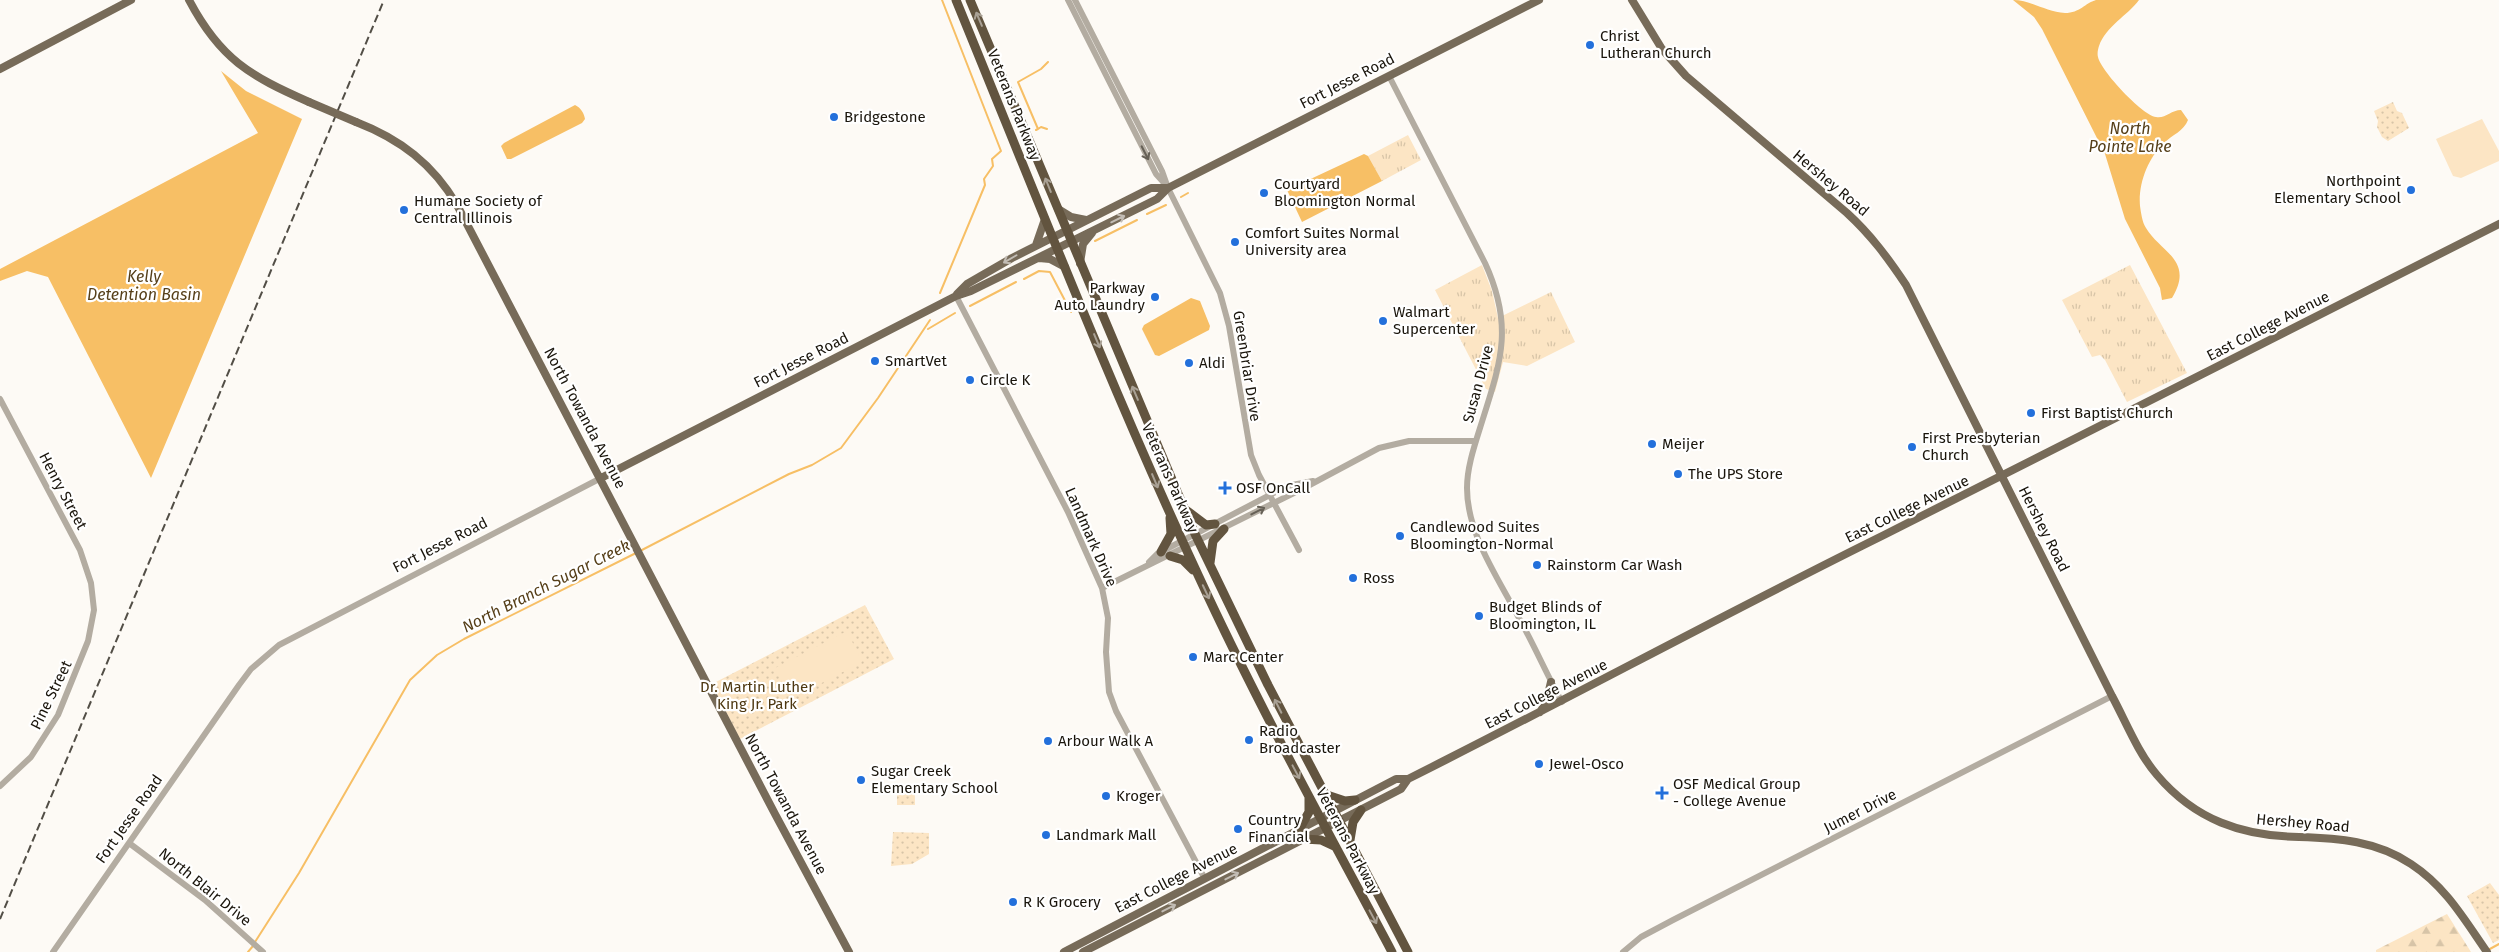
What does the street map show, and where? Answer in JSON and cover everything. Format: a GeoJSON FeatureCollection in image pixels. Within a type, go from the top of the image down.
{"type":"FeatureCollection","features":[{"type":"Feature","properties":{"kind":"highway","name":"Veterans Parkway"},"geometry":{"type":"LineString","coordinates":[[956,0],[1169,512],[1249,681],[1392,952]]}},
{"type":"Feature","properties":{"kind":"highway","name":"Veterans Parkway"},"geometry":{"type":"LineString","coordinates":[[970,0],[1197,538],[1264,678],[1408,952]]}},
{"type":"Feature","properties":{"kind":"highway"},"geometry":{"type":"LineString","coordinates":[[1184,508],[1206,525],[1215,524]]}},
{"type":"Feature","properties":{"kind":"highway"},"geometry":{"type":"LineString","coordinates":[[1169,512],[1171,534],[1166,554],[1183,560],[1198,575]]}},
{"type":"Feature","properties":{"kind":"highway"},"geometry":{"type":"LineString","coordinates":[[1210,566],[1210,546],[1224,529]]}},
{"type":"Feature","properties":{"kind":"highway"},"geometry":{"type":"LineString","coordinates":[[1324,794],[1345,801],[1355,800]]}},
{"type":"Feature","properties":{"kind":"highway"},"geometry":{"type":"LineString","coordinates":[[1300,828],[1308,812],[1309,795]]}},
{"type":"Feature","properties":{"kind":"highway"},"geometry":{"type":"LineString","coordinates":[[1350,841],[1354,822],[1361,810]]}},
{"type":"Feature","properties":{"kind":"highway"},"geometry":{"type":"LineString","coordinates":[[1304,839],[1320,840],[1336,847]]}},
{"type":"Feature","properties":{"kind":"main road"},"geometry":{"type":"LineString","coordinates":[[0,69],[131,0]]}},
{"type":"Feature","properties":{"kind":"main road","name":"North Towanda Avenue"},"geometry":{"type":"LineString","coordinates":[[189,0],[208,34],[229,57],[265,82],[405,146],[431,168],[449,190],[849,952]]}},
{"type":"Feature","properties":{"kind":"main road","name":"Fort Jesse Road"},"geometry":{"type":"LineString","coordinates":[[601,478],[956,296],[971,291],[1158,199],[1168,188],[1539,0]]}},
{"type":"Feature","properties":{"kind":"main road","name":"Hershey Road"},"geometry":{"type":"LineString","coordinates":[[1632,0],[1662,50],[1686,76],[1847,213],[1885,253],[1906,285],[2112,696],[2138,745],[2157,775],[2199,812],[2224,826],[2255,834],[2350,840],[2377,846],[2410,862],[2437,883],[2456,905],[2487,952]]}},
{"type":"Feature","properties":{"kind":"main road","name":"Fort Jesse Road"},"geometry":{"type":"LineString","coordinates":[[956,296],[967,284],[1054,236],[1151,188],[1168,188]]}},
{"type":"Feature","properties":{"kind":"main road"},"geometry":{"type":"LineString","coordinates":[[1058,209],[1076,219],[1088,220]]}},
{"type":"Feature","properties":{"kind":"main road"},"geometry":{"type":"LineString","coordinates":[[1036,246],[1046,217]]}},
{"type":"Feature","properties":{"kind":"main road","name":"East College Avenue"},"geometry":{"type":"LineString","coordinates":[[1064,952],[1205,880],[1320,817],[1396,779],[1408,779],[1539,714],[1876,539],[2002,478],[2499,224]]}},
{"type":"Feature","properties":{"kind":"main road"},"geometry":{"type":"LineString","coordinates":[[1080,263],[1083,244],[1093,231]]}},
{"type":"Feature","properties":{"kind":"main road"},"geometry":{"type":"LineString","coordinates":[[1037,258],[1050,258],[1067,269]]}},
{"type":"Feature","properties":{"kind":"main road"},"geometry":{"type":"LineString","coordinates":[[1539,714],[1546,703],[1551,682]]}},
{"type":"Feature","properties":{"kind":"main road","name":"East College Avenue"},"geometry":{"type":"LineString","coordinates":[[1084,952],[1401,789],[1408,779]]}},
{"type":"Feature","properties":{"kind":"main road"},"geometry":{"type":"LineString","coordinates":[[1077,952],[1100,939],[1104,930]]}},
{"type":"Feature","properties":{"kind":"main road","name":"Hershey Road"},"geometry":{"type":"LineString","coordinates":[[2476,937],[2481,952]]}},
{"type":"Feature","properties":{"kind":"street","name":"Greenbriar Drive"},"geometry":{"type":"LineString","coordinates":[[1068,0],[1156,174],[1168,188]]}},
{"type":"Feature","properties":{"kind":"street","name":"Greenbriar Drive"},"geometry":{"type":"LineString","coordinates":[[1074,0],[1162,171],[1168,188],[1212,274],[1223,301],[1248,444],[1259,475],[1299,550]]}},
{"type":"Feature","properties":{"kind":"street","name":"Susan Drive"},"geometry":{"type":"LineString","coordinates":[[1389,76],[1485,263],[1499,300],[1503,326],[1499,362],[1476,441],[1467,487],[1474,528],[1562,702]]}},
{"type":"Feature","properties":{"kind":"street","name":"Landmark Drive"},"geometry":{"type":"LineString","coordinates":[[956,296],[1065,506],[1102,588],[1108,618],[1106,652],[1109,692],[1116,711],[1205,880]]}},
{"type":"Feature","properties":{"kind":"street","name":"Henry Street"},"geometry":{"type":"LineString","coordinates":[[0,399],[80,550],[91,583],[94,600]]}},
{"type":"Feature","properties":{"kind":"street"},"geometry":{"type":"LineString","coordinates":[[1102,588],[1184,544],[1224,529],[1391,444],[1418,440],[1476,441]]}},
{"type":"Feature","properties":{"kind":"street","name":"Fort Jesse Road"},"geometry":{"type":"LineString","coordinates":[[53,952],[251,668],[269,652],[329,618],[601,478]]}},
{"type":"Feature","properties":{"kind":"street"},"geometry":{"type":"LineString","coordinates":[[1197,538],[1215,524],[1287,486],[1315,481]]}},
{"type":"Feature","properties":{"kind":"street","name":"Pine Street"},"geometry":{"type":"LineString","coordinates":[[0,786],[31,757],[58,715],[88,641],[94,600]]}},
{"type":"Feature","properties":{"kind":"street","name":"Jumer Drive"},"geometry":{"type":"LineString","coordinates":[[1623,952],[1642,937],[1672,920],[2112,696]]}},
{"type":"Feature","properties":{"kind":"street","name":"North Blair Drive"},"geometry":{"type":"LineString","coordinates":[[129,844],[191,888],[262,951]]}},
{"type":"Feature","properties":{"kind":"green space"},"geometry":{"type":"Polygon","coordinates":[[[2393,102],[2397,111],[2402,113],[2409,128],[2388,141],[2382,137],[2377,127],[2378,121],[2374,111],[2393,102]]]}},
{"type":"Feature","properties":{"kind":"green space"},"geometry":{"type":"Polygon","coordinates":[[[2482,119],[2499,151],[2499,161],[2461,178],[2453,176],[2436,139],[2482,119]]]}},
{"type":"Feature","properties":{"kind":"green space"},"geometry":{"type":"Polygon","coordinates":[[[1408,135],[1421,160],[1382,181],[1368,156],[1408,135]]]}},
{"type":"Feature","properties":{"kind":"green space"},"geometry":{"type":"Polygon","coordinates":[[[1482,265],[1492,291],[1498,318],[1551,292],[1575,342],[1527,366],[1503,362],[1495,392],[1486,389],[1435,290],[1482,265]]]}},
{"type":"Feature","properties":{"kind":"green space"},"geometry":{"type":"Polygon","coordinates":[[[2130,265],[2187,373],[2127,402],[2105,360],[2100,355],[2092,357],[2062,300],[2130,265]]]}},
{"type":"Feature","properties":{"kind":"green space","name":"Dr. Martin Luther King Jr. Park"},"geometry":{"type":"Polygon","coordinates":[[[865,605],[894,659],[740,739],[712,684],[865,605]]]}},
{"type":"Feature","properties":{"kind":"green space"},"geometry":{"type":"Polygon","coordinates":[[[847,631],[862,662],[791,699],[775,668],[847,631]]]}},
{"type":"Feature","properties":{"kind":"green space"},"geometry":{"type":"Polygon","coordinates":[[[897,792],[915,793],[915,805],[897,805],[897,792]]]}},
{"type":"Feature","properties":{"kind":"green space"},"geometry":{"type":"Polygon","coordinates":[[[893,832],[929,833],[929,854],[912,864],[891,866],[893,832]]]}},
{"type":"Feature","properties":{"kind":"green space"},"geometry":{"type":"Polygon","coordinates":[[[2490,883],[2499,895],[2499,940],[2493,943],[2467,896],[2490,883]]]}},
{"type":"Feature","properties":{"kind":"green space"},"geometry":{"type":"Polygon","coordinates":[[[2447,914],[2471,952],[2376,952],[2376,950],[2447,914]]]}},
{"type":"Feature","properties":{"kind":"water","name":"North Pointe Lake"},"geometry":{"type":"Polygon","coordinates":[[[2013,0],[2026,2],[2051,11],[2070,13],[2096,0],[2139,0],[2102,39],[2098,56],[2101,64],[2114,82],[2141,109],[2156,117],[2181,110],[2188,120],[2184,127],[2164,143],[2153,156],[2142,180],[2140,198],[2141,214],[2145,226],[2178,265],[2180,274],[2178,285],[2172,298],[2162,300],[2160,288],[2125,219],[2105,154],[2042,29],[2034,17],[2013,0]]]}},
{"type":"Feature","properties":{"kind":"water","name":"Kelly Detention Basin"},"geometry":{"type":"Polygon","coordinates":[[[221,71],[246,91],[302,119],[151,478],[48,277],[27,271],[0,281],[0,269],[258,133],[221,71]]]}},
{"type":"Feature","properties":{"kind":"water"},"geometry":{"type":"Polygon","coordinates":[[[575,105],[581,109],[584,115],[585,119],[582,123],[511,159],[507,159],[501,146],[504,143],[575,105]]]}},
{"type":"Feature","properties":{"kind":"water"},"geometry":{"type":"Polygon","coordinates":[[[1364,154],[1368,156],[1382,181],[1302,222],[1287,190],[1364,154]]]}},
{"type":"Feature","properties":{"kind":"water"},"geometry":{"type":"Polygon","coordinates":[[[1191,298],[1200,301],[1210,326],[1209,330],[1159,356],[1155,355],[1142,329],[1144,325],[1191,298]]]}},
{"type":"Feature","properties":{"kind":"waterway","name":"North Branch Sugar Creek"},"geometry":{"type":"LineString","coordinates":[[940,293],[985,185],[984,179],[993,166],[992,159],[1001,151],[942,0]]}},
{"type":"Feature","properties":{"kind":"waterway"},"geometry":{"type":"LineString","coordinates":[[1036,130],[1038,129],[1018,82],[1041,69],[1048,62]]}},
{"type":"Feature","properties":{"kind":"waterway"},"geometry":{"type":"LineString","coordinates":[[1038,129],[1041,127],[1047,129]]}},
{"type":"Feature","properties":{"kind":"waterway"},"geometry":{"type":"LineString","coordinates":[[1181,197],[1188,193]]}},
{"type":"Feature","properties":{"kind":"waterway"},"geometry":{"type":"LineString","coordinates":[[1147,214],[1166,205]]}},
{"type":"Feature","properties":{"kind":"waterway"},"geometry":{"type":"LineString","coordinates":[[1095,241],[1137,220]]}},
{"type":"Feature","properties":{"kind":"waterway"},"geometry":{"type":"LineString","coordinates":[[1024,279],[1039,271],[1050,272],[1071,312]]}},
{"type":"Feature","properties":{"kind":"waterway"},"geometry":{"type":"LineString","coordinates":[[970,306],[1016,282]]}},
{"type":"Feature","properties":{"kind":"waterway"},"geometry":{"type":"LineString","coordinates":[[928,329],[955,313]]}},
{"type":"Feature","properties":{"kind":"waterway","name":"North Branch Sugar Creek"},"geometry":{"type":"LineString","coordinates":[[640,551],[789,474],[812,465],[841,448],[878,398],[930,320]]}},
{"type":"Feature","properties":{"kind":"waterway","name":"North Branch Sugar Creek"},"geometry":{"type":"LineString","coordinates":[[255,942],[299,873],[410,680],[437,655],[464,639],[636,553]]}},
{"type":"Feature","properties":{"kind":"waterway"},"geometry":{"type":"LineString","coordinates":[[2488,950],[2499,944]]}},
{"type":"Feature","properties":{"kind":"waterway","name":"North Branch Sugar Creek"},"geometry":{"type":"LineString","coordinates":[[248,952],[253,946]]}},
{"type":"Feature","properties":{"kind":"railway"},"geometry":{"type":"LineString","coordinates":[[0,919],[384,0]]}},
{"type":"Feature","properties":{"kind":"place","name":"Christ Lutheran Church"},"geometry":{"type":"Point","coordinates":[1590,45]}},
{"type":"Feature","properties":{"kind":"place","name":"Bridgestone"},"geometry":{"type":"Point","coordinates":[834,117]}},
{"type":"Feature","properties":{"kind":"place","name":"Northpoint Elementary School"},"geometry":{"type":"Point","coordinates":[2411,190]}},
{"type":"Feature","properties":{"kind":"place","name":"Courtyard Bloomington Normal"},"geometry":{"type":"Point","coordinates":[1264,193]}},
{"type":"Feature","properties":{"kind":"place","name":"Humane Society of Central Illinois"},"geometry":{"type":"Point","coordinates":[404,210]}},
{"type":"Feature","properties":{"kind":"place","name":"Comfort Suites Normal University area"},"geometry":{"type":"Point","coordinates":[1235,242]}},
{"type":"Feature","properties":{"kind":"place","name":"Parkway Auto Laundry"},"geometry":{"type":"Point","coordinates":[1155,297]}},
{"type":"Feature","properties":{"kind":"place","name":"Walmart Supercenter"},"geometry":{"type":"Point","coordinates":[1383,321]}},
{"type":"Feature","properties":{"kind":"place","name":"SmartVet"},"geometry":{"type":"Point","coordinates":[875,361]}},
{"type":"Feature","properties":{"kind":"place","name":"Aldi"},"geometry":{"type":"Point","coordinates":[1189,363]}},
{"type":"Feature","properties":{"kind":"place","name":"Circle K"},"geometry":{"type":"Point","coordinates":[970,380]}},
{"type":"Feature","properties":{"kind":"place","name":"First Baptist Church"},"geometry":{"type":"Point","coordinates":[2031,413]}},
{"type":"Feature","properties":{"kind":"place","name":"Meijer"},"geometry":{"type":"Point","coordinates":[1652,444]}},
{"type":"Feature","properties":{"kind":"place","name":"First Presbyterian Church"},"geometry":{"type":"Point","coordinates":[1912,447]}},
{"type":"Feature","properties":{"kind":"place","name":"The UPS Store"},"geometry":{"type":"Point","coordinates":[1678,474]}},
{"type":"Feature","properties":{"kind":"place","name":"OSF OnCall"},"geometry":{"type":"Point","coordinates":[1225,488]}},
{"type":"Feature","properties":{"kind":"place","name":"Candlewood Suites Bloomington-Normal"},"geometry":{"type":"Point","coordinates":[1400,536]}},
{"type":"Feature","properties":{"kind":"place","name":"Rainstorm Car Wash"},"geometry":{"type":"Point","coordinates":[1537,565]}},
{"type":"Feature","properties":{"kind":"place","name":"Ross"},"geometry":{"type":"Point","coordinates":[1353,578]}},
{"type":"Feature","properties":{"kind":"place","name":"Budget Blinds of Bloomington, IL"},"geometry":{"type":"Point","coordinates":[1479,616]}},
{"type":"Feature","properties":{"kind":"place","name":"Marc Center"},"geometry":{"type":"Point","coordinates":[1193,657]}},
{"type":"Feature","properties":{"kind":"place","name":"Radio Broadcaster"},"geometry":{"type":"Point","coordinates":[1249,740]}},
{"type":"Feature","properties":{"kind":"place","name":"Arbour Walk A"},"geometry":{"type":"Point","coordinates":[1048,741]}},
{"type":"Feature","properties":{"kind":"place","name":"Jewel-Osco"},"geometry":{"type":"Point","coordinates":[1539,764]}},
{"type":"Feature","properties":{"kind":"place","name":"Sugar Creek Elementary School"},"geometry":{"type":"Point","coordinates":[861,780]}},
{"type":"Feature","properties":{"kind":"place","name":"OSF Medical Group - College Avenue"},"geometry":{"type":"Point","coordinates":[1662,793]}},
{"type":"Feature","properties":{"kind":"place","name":"Kroger"},"geometry":{"type":"Point","coordinates":[1106,796]}},
{"type":"Feature","properties":{"kind":"place","name":"Country Financial"},"geometry":{"type":"Point","coordinates":[1238,829]}},
{"type":"Feature","properties":{"kind":"place","name":"Landmark Mall"},"geometry":{"type":"Point","coordinates":[1046,835]}},
{"type":"Feature","properties":{"kind":"place","name":"R K Grocery"},"geometry":{"type":"Point","coordinates":[1013,902]}}]}
